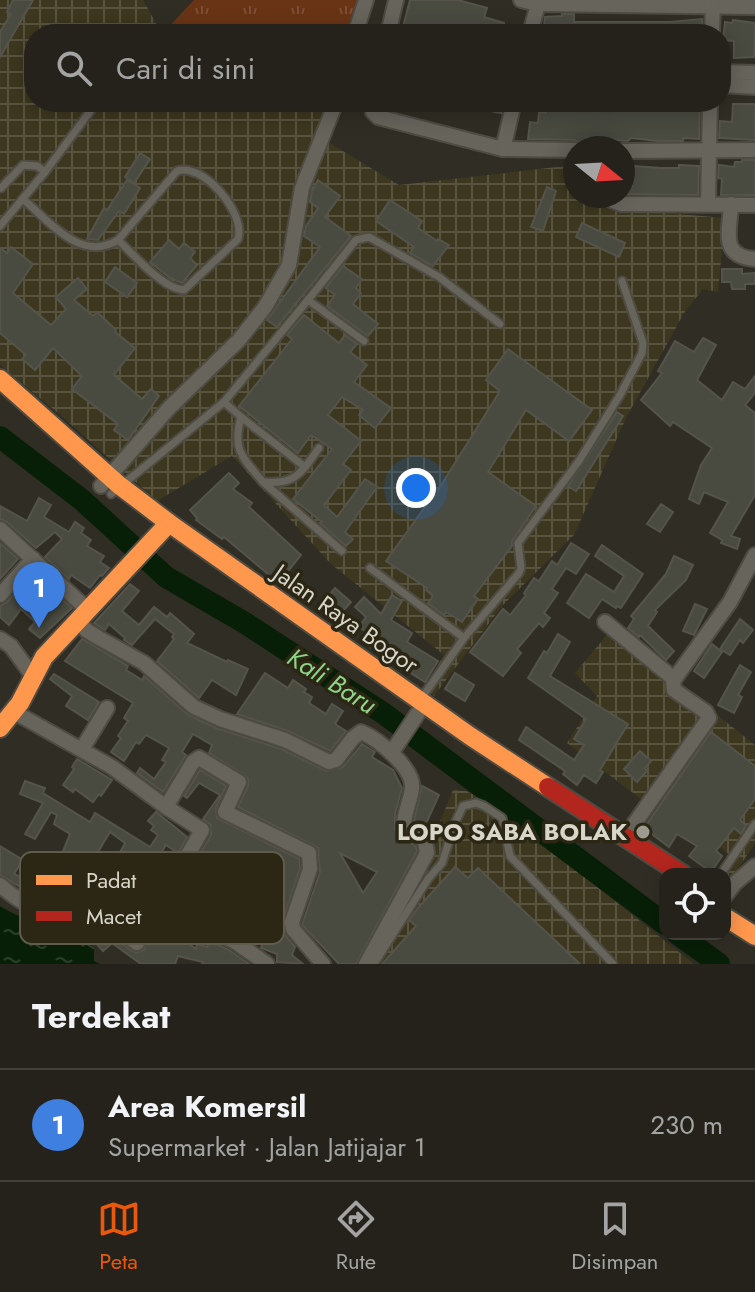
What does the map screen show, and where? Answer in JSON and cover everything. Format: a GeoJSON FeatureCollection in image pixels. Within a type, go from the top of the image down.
{"type":"FeatureCollection","features":[{"type":"Feature","properties":{"kind":"main road","name":"Jalan Raya Bogor"},"geometry":{"type":"LineString","coordinates":[[0,379],[161,533],[488,763],[659,874]]}},
{"type":"Feature","properties":{"kind":"main road","name":"Jalan Raya Bogor"},"geometry":{"type":"LineString","coordinates":[[0,396],[110,485]]}},
{"type":"Feature","properties":{"kind":"main road"},"geometry":{"type":"LineString","coordinates":[[0,728],[16,713],[32,675],[83,614],[161,533]]}},
{"type":"Feature","properties":{"kind":"main road","name":"Jalan Raya Bogor"},"geometry":{"type":"LineString","coordinates":[[416,712],[470,736],[673,868]]}},
{"type":"Feature","properties":{"kind":"main road"},"geometry":{"type":"LineString","coordinates":[[731,902],[755,920]]}},
{"type":"Feature","properties":{"kind":"main road"},"geometry":{"type":"LineString","coordinates":[[731,921],[755,936]]}},
{"type":"Feature","properties":{"kind":"street"},"geometry":{"type":"LineString","coordinates":[[358,24],[366,0]]}},
{"type":"Feature","properties":{"kind":"street"},"geometry":{"type":"LineString","coordinates":[[392,24],[396,0]]}},
{"type":"Feature","properties":{"kind":"street"},"geometry":{"type":"LineString","coordinates":[[521,0],[713,3],[755,7]]}},
{"type":"Feature","properties":{"kind":"street"},"geometry":{"type":"LineString","coordinates":[[532,24],[538,2]]}},
{"type":"Feature","properties":{"kind":"street"},"geometry":{"type":"LineString","coordinates":[[712,24],[713,3]]}},
{"type":"Feature","properties":{"kind":"street"},"geometry":{"type":"LineString","coordinates":[[731,72],[755,73]]}},
{"type":"Feature","properties":{"kind":"street"},"geometry":{"type":"LineString","coordinates":[[731,86],[755,87]]}},
{"type":"Feature","properties":{"kind":"street"},"geometry":{"type":"LineString","coordinates":[[110,485],[169,408],[239,340],[265,307],[289,265],[302,188],[332,112]]}},
{"type":"Feature","properties":{"kind":"street"},"geometry":{"type":"LineString","coordinates":[[373,112],[378,117],[503,149],[563,150]]}},
{"type":"Feature","properties":{"kind":"street"},"geometry":{"type":"LineString","coordinates":[[503,149],[512,112]]}},
{"type":"Feature","properties":{"kind":"street"},"geometry":{"type":"LineString","coordinates":[[708,204],[710,112]]}},
{"type":"Feature","properties":{"kind":"street"},"geometry":{"type":"LineString","coordinates":[[635,151],[755,150]]}},
{"type":"Feature","properties":{"kind":"street"},"geometry":{"type":"LineString","coordinates":[[635,204],[755,205]]}},
{"type":"Feature","properties":{"kind":"street"},"geometry":{"type":"LineString","coordinates":[[731,204],[729,243],[737,257],[755,259]]}},
{"type":"Feature","properties":{"kind":"street"},"geometry":{"type":"LineString","coordinates":[[0,529],[33,559],[83,614],[86,630],[144,663],[194,707],[220,719],[285,740],[329,762],[336,760],[361,732],[393,751],[411,779],[404,826],[425,841],[427,853],[366,964]]}},
{"type":"Feature","properties":{"kind":"street"},"geometry":{"type":"LineString","coordinates":[[625,837],[709,718],[706,712],[674,690],[674,679],[730,602],[755,555]]}},
{"type":"Feature","properties":{"kind":"street"},"geometry":{"type":"LineString","coordinates":[[0,595],[33,559]]}},
{"type":"Feature","properties":{"kind":"street"},"geometry":{"type":"LineString","coordinates":[[605,622],[674,679]]}},
{"type":"Feature","properties":{"kind":"street"},"geometry":{"type":"LineString","coordinates":[[0,639],[11,646],[32,675]]}},
{"type":"Feature","properties":{"kind":"street"},"geometry":{"type":"LineString","coordinates":[[82,749],[107,708]]}},
{"type":"Feature","properties":{"kind":"street"},"geometry":{"type":"LineString","coordinates":[[393,751],[416,712]]}},
{"type":"Feature","properties":{"kind":"street"},"geometry":{"type":"LineString","coordinates":[[16,713],[112,767],[202,830],[190,852]]}},
{"type":"Feature","properties":{"kind":"street"},"geometry":{"type":"LineString","coordinates":[[166,807],[193,762],[199,758],[239,782],[225,812],[309,853],[310,869],[292,922],[293,929],[323,964]]}},
{"type":"Feature","properties":{"kind":"street"},"geometry":{"type":"LineString","coordinates":[[731,889],[755,866]]}},
{"type":"Feature","properties":{"kind":"street"},"geometry":{"type":"LineString","coordinates":[[0,885],[20,901]]}},
{"type":"Feature","properties":{"kind":"street"},"geometry":{"type":"LineString","coordinates":[[238,944],[267,964]]}},
{"type":"Feature","properties":{"kind":"lane"},"geometry":{"type":"LineString","coordinates":[[0,226],[90,112]]}},
{"type":"Feature","properties":{"kind":"lane"},"geometry":{"type":"LineString","coordinates":[[1,188],[23,165],[37,166],[45,172]]}},
{"type":"Feature","properties":{"kind":"lane"},"geometry":{"type":"LineString","coordinates":[[23,199],[70,240],[87,248],[106,247],[118,240],[182,168],[206,179],[234,209],[240,228],[238,239],[184,290],[166,284],[118,240]]}},
{"type":"Feature","properties":{"kind":"lane"},"geometry":{"type":"LineString","coordinates":[[110,485],[224,402],[356,240],[369,237],[439,277],[500,324]]}},
{"type":"Feature","properties":{"kind":"lane"},"geometry":{"type":"LineString","coordinates":[[416,712],[464,638],[519,573],[519,543],[579,461],[642,353],[643,343],[622,281]]}},
{"type":"Feature","properties":{"kind":"lane"},"geometry":{"type":"LineString","coordinates":[[308,300],[364,341]]}},
{"type":"Feature","properties":{"kind":"lane"},"geometry":{"type":"LineString","coordinates":[[224,402],[305,467]]}},
{"type":"Feature","properties":{"kind":"lane"},"geometry":{"type":"LineString","coordinates":[[241,417],[236,438],[238,451],[263,482],[342,551]]}},
{"type":"Feature","properties":{"kind":"lane"},"geometry":{"type":"LineString","coordinates":[[263,482],[285,483],[305,467],[319,448]]}},
{"type":"Feature","properties":{"kind":"lane"},"geometry":{"type":"LineString","coordinates":[[370,568],[464,638]]}},
{"type":"Feature","properties":{"kind":"lane"},"geometry":{"type":"LineString","coordinates":[[374,964],[428,879],[442,863],[463,806],[476,803],[502,818],[510,856],[613,964]]}},
{"type":"Feature","properties":{"kind":"lane"},"geometry":{"type":"LineString","coordinates":[[725,868],[755,824]]}},
{"type":"Feature","properties":{"kind":"shaded area"},"geometry":{"type":"Polygon","coordinates":[[[0,0],[143,0],[156,24],[24,24],[24,112],[323,112],[328,142],[399,185],[563,166],[563,208],[608,208],[725,218],[718,292],[703,289],[684,313],[626,418],[574,535],[502,606],[434,696],[424,688],[444,655],[331,564],[232,456],[157,501],[0,365],[0,0]]]}},
{"type":"Feature","properties":{"kind":"shaded area"},"geometry":{"type":"Polygon","coordinates":[[[611,630],[755,745],[755,843],[731,879],[730,868],[735,859],[656,797],[649,805],[567,743],[597,696],[575,673],[611,630]]]}},
{"type":"Feature","properties":{"kind":"shaded area"},"geometry":{"type":"Polygon","coordinates":[[[453,790],[466,791],[493,804],[659,936],[659,940],[664,940],[694,964],[369,964],[415,882],[453,790]]]}},
{"type":"Feature","properties":{"kind":"green space"},"geometry":{"type":"Polygon","coordinates":[[[194,0],[361,0],[349,24],[171,24],[194,0]]]}},
{"type":"Feature","properties":{"kind":"water"},"geometry":{"type":"Polygon","coordinates":[[[0,906],[20,916],[20,944],[88,944],[94,947],[94,961],[100,964],[0,964],[0,906]]]}},
{"type":"Feature","properties":{"kind":"building"},"geometry":{"type":"Polygon","coordinates":[[[13,0],[33,0],[0,57],[0,32],[11,14],[7,12],[13,0]]]}},
{"type":"Feature","properties":{"kind":"building"},"geometry":{"type":"Polygon","coordinates":[[[410,0],[458,0],[487,8],[484,17],[504,23],[504,24],[404,24],[410,0]]]}},
{"type":"Feature","properties":{"kind":"building"},"geometry":{"type":"Polygon","coordinates":[[[574,14],[574,22],[702,19],[702,24],[544,24],[545,17],[574,14]]]}},
{"type":"Feature","properties":{"kind":"building"},"geometry":{"type":"Polygon","coordinates":[[[733,20],[755,23],[754,57],[734,58],[731,24],[725,24],[733,20]]]}},
{"type":"Feature","properties":{"kind":"building"},"geometry":{"type":"Polygon","coordinates":[[[733,104],[755,104],[755,140],[719,138],[720,121],[732,122],[733,104]]]}},
{"type":"Feature","properties":{"kind":"building"},"geometry":{"type":"Polygon","coordinates":[[[539,112],[700,112],[699,139],[658,141],[635,136],[563,136],[563,140],[528,139],[530,122],[538,123],[539,112]]]}},
{"type":"Feature","properties":{"kind":"building"},"geometry":{"type":"Polygon","coordinates":[[[140,153],[150,159],[134,183],[125,177],[140,153]]]}},
{"type":"Feature","properties":{"kind":"building"},"geometry":{"type":"Polygon","coordinates":[[[755,160],[755,195],[721,195],[719,165],[734,167],[735,162],[755,160]]]}},
{"type":"Feature","properties":{"kind":"building"},"geometry":{"type":"Polygon","coordinates":[[[679,165],[699,166],[698,195],[635,194],[635,166],[679,168],[679,165]]]}},
{"type":"Feature","properties":{"kind":"building"},"geometry":{"type":"Polygon","coordinates":[[[127,180],[140,188],[124,214],[119,211],[98,240],[87,239],[104,208],[107,210],[127,180]]]}},
{"type":"Feature","properties":{"kind":"building"},"geometry":{"type":"Polygon","coordinates":[[[318,180],[340,196],[325,217],[351,236],[277,327],[267,320],[320,247],[304,236],[306,226],[318,208],[310,202],[318,180]]]}},
{"type":"Feature","properties":{"kind":"building"},"geometry":{"type":"Polygon","coordinates":[[[547,187],[556,191],[543,231],[531,227],[547,187]]]}},
{"type":"Feature","properties":{"kind":"building"},"geometry":{"type":"Polygon","coordinates":[[[390,200],[422,221],[418,228],[449,245],[433,266],[410,253],[414,247],[376,221],[390,200]]]}},
{"type":"Feature","properties":{"kind":"building"},"geometry":{"type":"Polygon","coordinates":[[[582,223],[625,243],[619,257],[576,237],[582,223]]]}},
{"type":"Feature","properties":{"kind":"building"},"geometry":{"type":"Polygon","coordinates":[[[169,240],[179,249],[184,243],[195,252],[190,258],[197,265],[182,283],[170,278],[150,262],[169,240]]]}},
{"type":"Feature","properties":{"kind":"building"},"geometry":{"type":"Polygon","coordinates":[[[11,247],[33,264],[13,293],[51,325],[66,309],[56,297],[78,278],[87,289],[74,300],[93,316],[97,312],[135,348],[114,375],[142,399],[151,389],[159,396],[128,440],[114,430],[118,424],[72,389],[82,376],[53,348],[35,370],[22,359],[26,355],[0,333],[0,248],[7,253],[11,247]]]}},
{"type":"Feature","properties":{"kind":"building"},"geometry":{"type":"Polygon","coordinates":[[[343,266],[362,279],[356,288],[361,293],[353,304],[378,324],[368,336],[327,306],[335,295],[326,288],[343,266]]]}},
{"type":"Feature","properties":{"kind":"building"},"geometry":{"type":"Polygon","coordinates":[[[115,267],[137,283],[127,297],[105,282],[115,267]]]}},
{"type":"Feature","properties":{"kind":"building"},"geometry":{"type":"Polygon","coordinates":[[[722,269],[742,269],[742,274],[755,273],[755,284],[745,284],[745,289],[732,289],[731,282],[722,282],[722,269]]]}},
{"type":"Feature","properties":{"kind":"building"},"geometry":{"type":"Polygon","coordinates":[[[304,315],[339,343],[345,335],[357,344],[350,352],[367,365],[354,382],[391,408],[375,428],[359,415],[363,410],[342,397],[328,415],[361,441],[343,464],[351,470],[324,505],[337,517],[365,479],[377,487],[345,532],[353,539],[346,546],[293,499],[332,449],[311,435],[298,453],[239,406],[292,339],[287,335],[304,315]]]}},
{"type":"Feature","properties":{"kind":"building"},"geometry":{"type":"Polygon","coordinates":[[[703,338],[716,345],[697,380],[722,400],[733,382],[745,389],[755,376],[755,393],[745,405],[755,413],[755,495],[731,536],[740,539],[737,549],[721,543],[722,540],[710,533],[728,502],[704,492],[699,504],[689,499],[701,465],[712,448],[673,422],[670,426],[641,400],[662,373],[658,371],[675,341],[694,352],[703,338]]]}},
{"type":"Feature","properties":{"kind":"building"},"geometry":{"type":"Polygon","coordinates":[[[508,349],[592,410],[569,441],[526,410],[488,472],[536,506],[512,541],[512,546],[474,596],[478,599],[462,622],[446,612],[444,615],[428,603],[433,596],[427,588],[386,561],[425,507],[422,505],[434,487],[438,490],[500,391],[486,380],[508,349]]]}},
{"type":"Feature","properties":{"kind":"building"},"geometry":{"type":"Polygon","coordinates":[[[617,412],[623,416],[576,491],[568,486],[617,412]]]}},
{"type":"Feature","properties":{"kind":"building"},"geometry":{"type":"Polygon","coordinates":[[[229,473],[239,483],[233,489],[252,503],[249,507],[301,555],[284,576],[280,573],[275,580],[224,537],[222,539],[196,520],[190,510],[229,473]]]}},
{"type":"Feature","properties":{"kind":"building"},"geometry":{"type":"Polygon","coordinates":[[[39,498],[51,505],[44,517],[69,532],[75,522],[84,528],[81,533],[91,540],[87,546],[104,556],[100,562],[109,568],[90,588],[71,575],[69,579],[45,557],[62,539],[55,532],[36,548],[0,519],[0,506],[27,521],[39,498]]]}},
{"type":"Feature","properties":{"kind":"building"},"geometry":{"type":"Polygon","coordinates":[[[661,504],[673,512],[660,532],[647,524],[661,504]]]}},
{"type":"Feature","properties":{"kind":"building"},"geometry":{"type":"Polygon","coordinates":[[[0,543],[18,559],[0,579],[0,543]]]}},
{"type":"Feature","properties":{"kind":"building"},"geometry":{"type":"Polygon","coordinates":[[[571,543],[589,554],[576,574],[566,568],[552,589],[558,593],[544,613],[550,618],[543,627],[539,623],[517,649],[521,653],[503,676],[470,652],[503,609],[510,615],[526,595],[524,593],[534,578],[539,581],[552,561],[557,565],[571,543]]]}},
{"type":"Feature","properties":{"kind":"building"},"geometry":{"type":"Polygon","coordinates":[[[602,545],[643,574],[621,608],[602,599],[589,618],[567,603],[586,574],[614,592],[624,576],[595,556],[602,545]]]}},
{"type":"Feature","properties":{"kind":"building"},"geometry":{"type":"Polygon","coordinates":[[[674,556],[693,565],[686,580],[655,610],[657,612],[648,626],[674,651],[666,660],[628,628],[634,619],[631,616],[666,574],[674,556]]]}},
{"type":"Feature","properties":{"kind":"building"},"geometry":{"type":"Polygon","coordinates":[[[33,573],[72,608],[40,638],[29,629],[35,622],[21,609],[9,625],[0,617],[0,606],[33,573]]]}},
{"type":"Feature","properties":{"kind":"building"},"geometry":{"type":"Polygon","coordinates":[[[130,584],[139,591],[122,611],[139,625],[154,607],[167,617],[170,613],[194,634],[187,643],[248,669],[236,695],[212,680],[199,698],[157,661],[174,639],[174,634],[155,619],[132,645],[109,624],[105,630],[94,623],[130,584]]]}},
{"type":"Feature","properties":{"kind":"building"},"geometry":{"type":"Polygon","coordinates":[[[335,588],[351,602],[334,621],[318,608],[335,588]]]}},
{"type":"Feature","properties":{"kind":"building"},"geometry":{"type":"Polygon","coordinates":[[[392,595],[402,601],[391,620],[412,633],[407,642],[438,661],[425,682],[370,647],[375,638],[359,627],[366,617],[355,607],[364,597],[381,614],[392,595]]]}},
{"type":"Feature","properties":{"kind":"building"},"geometry":{"type":"Polygon","coordinates":[[[695,604],[707,609],[694,635],[683,631],[695,604]]]}},
{"type":"Feature","properties":{"kind":"building"},"geometry":{"type":"Polygon","coordinates":[[[740,619],[753,630],[743,643],[740,640],[730,655],[720,649],[740,619]]]}},
{"type":"Feature","properties":{"kind":"building"},"geometry":{"type":"Polygon","coordinates":[[[558,634],[570,642],[550,676],[628,724],[600,770],[603,772],[596,783],[584,775],[577,785],[563,774],[565,771],[519,740],[526,727],[574,760],[584,745],[574,739],[586,719],[528,678],[558,634]]]}},
{"type":"Feature","properties":{"kind":"building"},"geometry":{"type":"Polygon","coordinates":[[[82,639],[128,666],[126,670],[142,680],[144,676],[188,715],[216,728],[281,749],[326,771],[343,767],[362,744],[375,752],[372,757],[393,770],[402,788],[395,814],[395,830],[417,851],[356,964],[339,964],[302,925],[320,872],[318,848],[238,807],[248,786],[248,778],[209,753],[212,745],[193,734],[182,752],[186,755],[163,792],[137,773],[140,768],[154,779],[166,762],[162,760],[169,748],[146,735],[139,744],[136,742],[124,761],[111,752],[121,738],[118,736],[128,721],[124,718],[133,703],[65,661],[82,639]],[[340,853],[363,893],[377,872],[340,853]]]}},
{"type":"Feature","properties":{"kind":"building"},"geometry":{"type":"Polygon","coordinates":[[[712,644],[722,652],[704,678],[694,671],[712,644]]]}},
{"type":"Feature","properties":{"kind":"building"},"geometry":{"type":"Polygon","coordinates":[[[740,665],[751,672],[738,695],[742,697],[734,713],[718,705],[740,665]]]}},
{"type":"Feature","properties":{"kind":"building"},"geometry":{"type":"Polygon","coordinates":[[[265,673],[288,688],[293,680],[312,697],[309,703],[326,714],[332,704],[343,711],[335,724],[346,731],[330,751],[288,731],[237,714],[265,673]]]}},
{"type":"Feature","properties":{"kind":"building"},"geometry":{"type":"Polygon","coordinates":[[[455,673],[474,685],[465,701],[445,689],[455,673]]]}},
{"type":"Feature","properties":{"kind":"building"},"geometry":{"type":"Polygon","coordinates":[[[54,674],[99,702],[88,720],[66,706],[72,696],[50,679],[54,674]]]}},
{"type":"Feature","properties":{"kind":"building"},"geometry":{"type":"Polygon","coordinates":[[[711,732],[755,766],[755,799],[740,820],[746,825],[741,834],[734,828],[716,851],[722,856],[714,868],[706,868],[689,856],[697,846],[677,834],[669,847],[644,828],[711,732]]]}},
{"type":"Feature","properties":{"kind":"building"},"geometry":{"type":"Polygon","coordinates":[[[640,751],[651,761],[637,782],[624,769],[640,751]]]}},
{"type":"Feature","properties":{"kind":"building"},"geometry":{"type":"Polygon","coordinates":[[[77,759],[112,780],[93,802],[75,789],[73,792],[63,785],[77,759]]]}},
{"type":"Feature","properties":{"kind":"building"},"geometry":{"type":"Polygon","coordinates":[[[200,770],[226,786],[216,808],[217,818],[299,859],[300,868],[284,917],[284,852],[201,852],[211,835],[211,825],[203,819],[220,795],[199,783],[187,798],[184,796],[200,770]]]}},
{"type":"Feature","properties":{"kind":"building"},"geometry":{"type":"Polygon","coordinates":[[[25,781],[45,788],[43,793],[90,822],[95,813],[150,847],[158,835],[151,830],[154,826],[148,821],[156,812],[187,837],[179,852],[166,845],[162,852],[120,852],[125,843],[110,832],[98,852],[63,852],[70,834],[54,824],[57,815],[51,812],[35,839],[25,834],[43,803],[20,794],[25,781]]]}},
{"type":"Feature","properties":{"kind":"building"},"geometry":{"type":"Polygon","coordinates":[[[422,786],[439,795],[424,828],[414,821],[422,786]]]}},
{"type":"Feature","properties":{"kind":"building"},"geometry":{"type":"Polygon","coordinates":[[[0,846],[20,858],[14,874],[20,877],[20,887],[0,875],[0,846]]]}},
{"type":"Feature","properties":{"kind":"building"},"geometry":{"type":"Polygon","coordinates":[[[455,867],[468,878],[478,868],[580,964],[382,964],[416,926],[409,920],[418,908],[455,867]]]}},
{"type":"Feature","properties":{"kind":"building"},"geometry":{"type":"Polygon","coordinates":[[[284,931],[295,947],[292,955],[303,964],[277,962],[277,954],[261,948],[262,944],[284,944],[284,931]]]}},
{"type":"Feature","properties":{"kind":"building"},"geometry":{"type":"Polygon","coordinates":[[[97,944],[111,944],[103,951],[97,944]]]}},
{"type":"Feature","properties":{"kind":"building"},"geometry":{"type":"Polygon","coordinates":[[[113,944],[123,944],[137,953],[144,950],[145,944],[189,944],[196,949],[197,944],[207,947],[216,944],[249,964],[202,964],[178,956],[175,964],[141,964],[113,944]]]}},
{"type":"Feature","properties":{"kind":"waterway","name":"Kali Baru"},"geometry":{"type":"LineString","coordinates":[[0,437],[82,500],[166,577],[245,623],[383,713],[659,920]]}},
{"type":"Feature","properties":{"kind":"waterway","name":"Kali Baru"},"geometry":{"type":"LineString","coordinates":[[686,940],[719,964]]}},
{"type":"Feature","properties":{"kind":"traffic: slow"},"geometry":{"type":"LineString","coordinates":[[0,379],[119,485],[169,523],[470,736],[548,787]]}},
{"type":"Feature","properties":{"kind":"traffic: slow"},"geometry":{"type":"LineString","coordinates":[[0,728],[20,703],[44,657],[169,523]]}},
{"type":"Feature","properties":{"kind":"traffic: slow"},"geometry":{"type":"LineString","coordinates":[[731,921],[755,936]]}},
{"type":"Feature","properties":{"kind":"traffic: jam"},"geometry":{"type":"LineString","coordinates":[[548,787],[673,868]]}},
{"type":"Feature","properties":{"kind":"place","name":"Area Komersil"},"geometry":{"type":"Point","coordinates":[39,628]}},
{"type":"Feature","properties":{"kind":"place","name":"LOPO SABA BOLAK"},"geometry":{"type":"Point","coordinates":[643,832]}}]}
